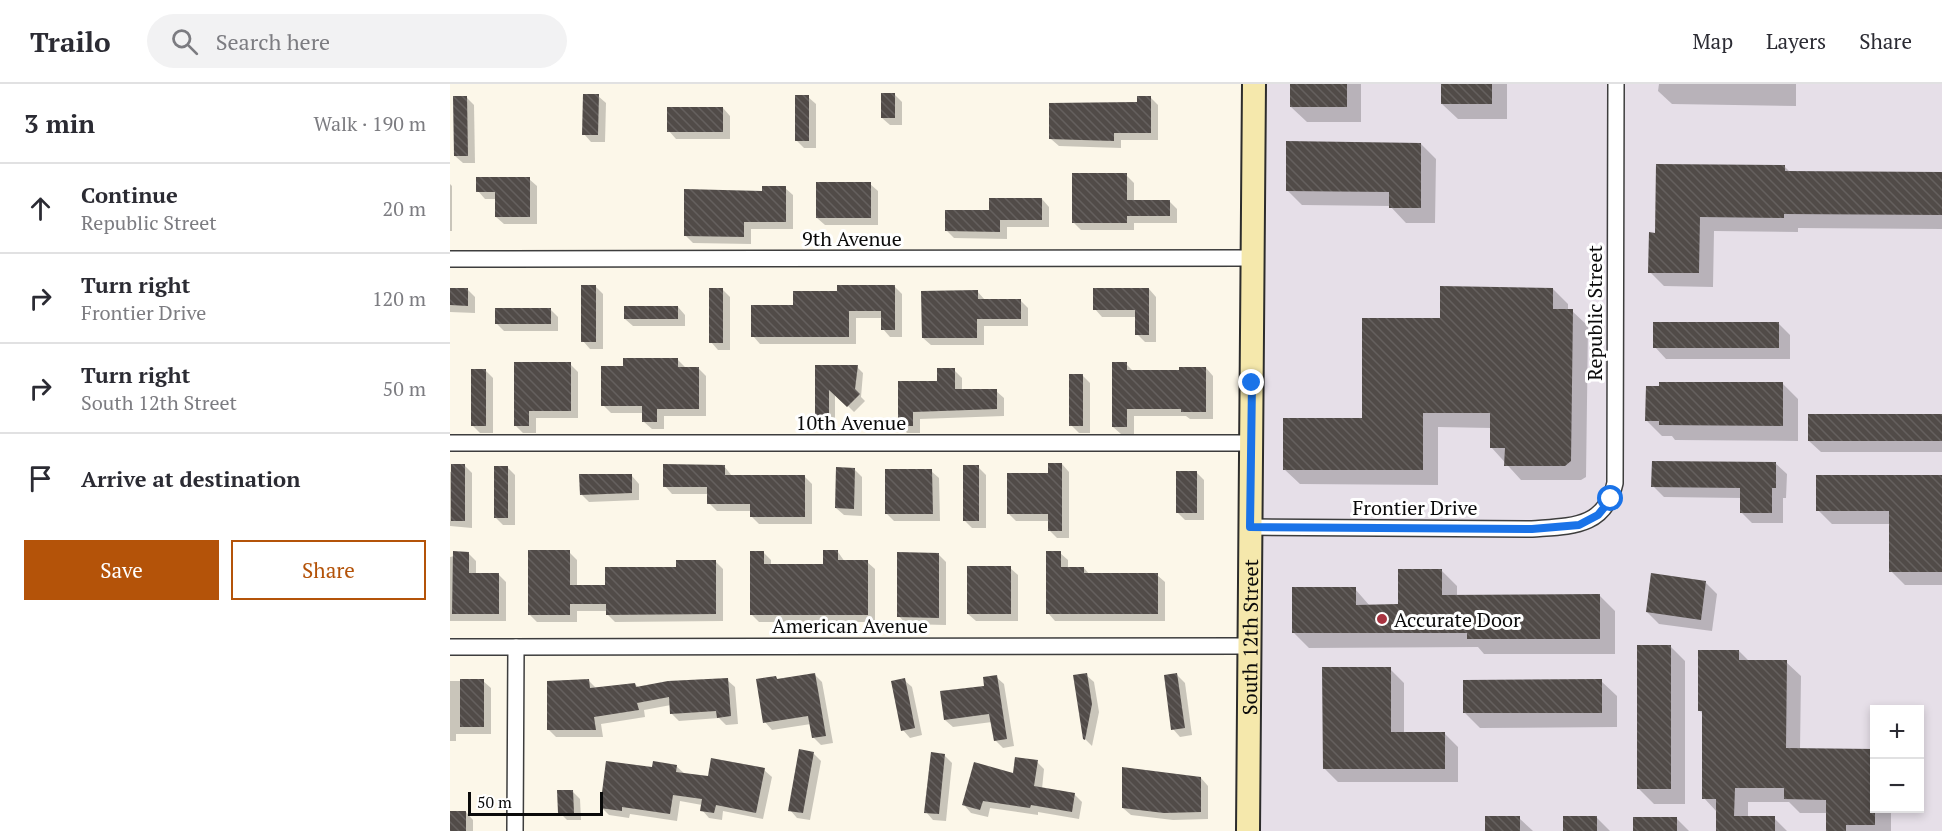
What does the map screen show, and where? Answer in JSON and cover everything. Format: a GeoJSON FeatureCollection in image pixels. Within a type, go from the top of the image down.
{"type":"FeatureCollection","features":[{"type":"Feature","properties":{"kind":"street","name":"South 12th Street"},"geometry":{"type":"LineString","coordinates":[[1248,831],[1254,84]]}},
{"type":"Feature","properties":{"kind":"street","name":"Republic Street"},"geometry":{"type":"LineString","coordinates":[[1579,525],[1598,515],[1611,499],[1615,483],[1616,84]]}},
{"type":"Feature","properties":{"kind":"street","name":"9th Avenue"},"geometry":{"type":"LineString","coordinates":[[450,259],[1253,258]]}},
{"type":"Feature","properties":{"kind":"street","name":"10th Avenue"},"geometry":{"type":"LineString","coordinates":[[450,443],[1251,443]]}},
{"type":"Feature","properties":{"kind":"street","name":"Frontier Drive"},"geometry":{"type":"LineString","coordinates":[[1250,527],[1532,529],[1579,525]]}},
{"type":"Feature","properties":{"kind":"street","name":"American Avenue"},"geometry":{"type":"LineString","coordinates":[[450,647],[1249,646]]}},
{"type":"Feature","properties":{"kind":"street"},"geometry":{"type":"LineString","coordinates":[[514,831],[516,647]]}},
{"type":"Feature","properties":{"kind":"shaded area"},"geometry":{"type":"Polygon","coordinates":[[[1262,84],[1942,84],[1942,831],[1260,831],[1262,84]]]}},
{"type":"Feature","properties":{"kind":"building"},"geometry":{"type":"Polygon","coordinates":[[[1290,84],[1347,84],[1347,107],[1290,107],[1290,84]]]}},
{"type":"Feature","properties":{"kind":"building"},"geometry":{"type":"Polygon","coordinates":[[[1441,84],[1492,84],[1492,104],[1441,104],[1441,84]]]}},
{"type":"Feature","properties":{"kind":"building"},"geometry":{"type":"Polygon","coordinates":[[[881,93],[895,93],[895,118],[881,118],[881,93]]]}},
{"type":"Feature","properties":{"kind":"building"},"geometry":{"type":"Polygon","coordinates":[[[583,94],[599,94],[598,135],[582,135],[583,94]]]}},
{"type":"Feature","properties":{"kind":"building"},"geometry":{"type":"Polygon","coordinates":[[[795,95],[809,95],[809,141],[795,141],[795,95]]]}},
{"type":"Feature","properties":{"kind":"building"},"geometry":{"type":"Polygon","coordinates":[[[453,96],[467,96],[468,156],[454,156],[453,96]]]}},
{"type":"Feature","properties":{"kind":"building"},"geometry":{"type":"Polygon","coordinates":[[[1137,96],[1151,96],[1151,133],[1114,133],[1114,141],[1049,139],[1049,103],[1137,102],[1137,96]]]}},
{"type":"Feature","properties":{"kind":"building"},"geometry":{"type":"Polygon","coordinates":[[[667,107],[723,107],[723,132],[667,132],[667,107]]]}},
{"type":"Feature","properties":{"kind":"building"},"geometry":{"type":"Polygon","coordinates":[[[1286,141],[1421,143],[1421,208],[1389,208],[1389,192],[1286,191],[1286,141]]]}},
{"type":"Feature","properties":{"kind":"building"},"geometry":{"type":"Polygon","coordinates":[[[1656,164],[1785,165],[1785,171],[1942,172],[1942,215],[1784,214],[1784,218],[1700,217],[1699,273],[1648,273],[1649,232],[1655,233],[1656,164]]]}},
{"type":"Feature","properties":{"kind":"building"},"geometry":{"type":"Polygon","coordinates":[[[1072,173],[1127,173],[1127,200],[1170,200],[1170,216],[1127,216],[1127,223],[1072,223],[1072,173]]]}},
{"type":"Feature","properties":{"kind":"building"},"geometry":{"type":"Polygon","coordinates":[[[476,177],[530,177],[530,217],[495,217],[495,192],[476,192],[476,177]]]}},
{"type":"Feature","properties":{"kind":"building"},"geometry":{"type":"Polygon","coordinates":[[[816,182],[871,182],[871,218],[816,218],[816,182]]]}},
{"type":"Feature","properties":{"kind":"building"},"geometry":{"type":"Polygon","coordinates":[[[762,186],[786,186],[786,222],[744,222],[744,237],[684,236],[684,189],[762,191],[762,186]]]}},
{"type":"Feature","properties":{"kind":"building"},"geometry":{"type":"Polygon","coordinates":[[[989,198],[1042,198],[1042,220],[1000,220],[1000,232],[945,231],[945,210],[989,210],[989,198]]]}},
{"type":"Feature","properties":{"kind":"building"},"geometry":{"type":"Polygon","coordinates":[[[581,285],[596,285],[596,342],[581,342],[581,285]]]}},
{"type":"Feature","properties":{"kind":"building"},"geometry":{"type":"Polygon","coordinates":[[[837,285],[895,285],[895,330],[881,330],[881,311],[849,311],[849,337],[751,337],[751,305],[793,305],[793,291],[837,291],[837,285]]]}},
{"type":"Feature","properties":{"kind":"building"},"geometry":{"type":"Polygon","coordinates":[[[1440,286],[1553,288],[1553,309],[1573,309],[1571,461],[1565,466],[1504,466],[1505,448],[1490,448],[1490,413],[1423,413],[1423,470],[1283,470],[1283,418],[1362,418],[1362,318],[1440,318],[1440,286]]]}},
{"type":"Feature","properties":{"kind":"building"},"geometry":{"type":"Polygon","coordinates":[[[450,288],[468,288],[468,306],[450,305],[450,288]]]}},
{"type":"Feature","properties":{"kind":"building"},"geometry":{"type":"Polygon","coordinates":[[[709,288],[723,288],[723,343],[709,343],[709,288]]]}},
{"type":"Feature","properties":{"kind":"building"},"geometry":{"type":"Polygon","coordinates":[[[1093,288],[1149,288],[1149,335],[1135,335],[1135,310],[1093,310],[1093,288]]]}},
{"type":"Feature","properties":{"kind":"building"},"geometry":{"type":"Polygon","coordinates":[[[978,290],[978,299],[1021,299],[1021,319],[977,319],[977,338],[922,338],[921,291],[978,290]]]}},
{"type":"Feature","properties":{"kind":"building"},"geometry":{"type":"Polygon","coordinates":[[[624,306],[678,306],[678,319],[624,319],[624,306]]]}},
{"type":"Feature","properties":{"kind":"building"},"geometry":{"type":"Polygon","coordinates":[[[495,308],[551,308],[551,324],[495,324],[495,308]]]}},
{"type":"Feature","properties":{"kind":"building"},"geometry":{"type":"Polygon","coordinates":[[[1653,322],[1779,322],[1779,348],[1653,348],[1653,322]]]}},
{"type":"Feature","properties":{"kind":"building"},"geometry":{"type":"Polygon","coordinates":[[[623,358],[678,358],[678,367],[699,367],[699,409],[657,409],[657,422],[642,422],[642,406],[601,406],[601,366],[623,366],[623,358]]]}},
{"type":"Feature","properties":{"kind":"building"},"geometry":{"type":"Polygon","coordinates":[[[514,362],[571,362],[571,411],[529,411],[529,426],[514,426],[514,362]]]}},
{"type":"Feature","properties":{"kind":"building"},"geometry":{"type":"Polygon","coordinates":[[[1112,362],[1127,362],[1127,370],[1179,370],[1179,367],[1206,367],[1206,412],[1181,412],[1181,409],[1127,409],[1127,427],[1112,427],[1112,362]]]}},
{"type":"Feature","properties":{"kind":"building"},"geometry":{"type":"Polygon","coordinates":[[[815,365],[858,365],[855,389],[860,394],[847,407],[829,390],[829,420],[815,420],[815,365]]]}},
{"type":"Feature","properties":{"kind":"building"},"geometry":{"type":"Polygon","coordinates":[[[937,368],[955,368],[955,389],[997,389],[997,409],[913,412],[913,426],[898,426],[898,381],[937,381],[937,368]]]}},
{"type":"Feature","properties":{"kind":"building"},"geometry":{"type":"Polygon","coordinates":[[[471,369],[486,369],[486,426],[471,426],[471,369]]]}},
{"type":"Feature","properties":{"kind":"building"},"geometry":{"type":"Polygon","coordinates":[[[1069,374],[1083,374],[1083,426],[1069,426],[1069,374]]]}},
{"type":"Feature","properties":{"kind":"building"},"geometry":{"type":"Polygon","coordinates":[[[1659,382],[1783,382],[1783,426],[1659,425],[1659,421],[1645,421],[1646,386],[1659,386],[1659,382]]]}},
{"type":"Feature","properties":{"kind":"building"},"geometry":{"type":"Polygon","coordinates":[[[1808,414],[1942,414],[1942,441],[1808,441],[1808,414]]]}},
{"type":"Feature","properties":{"kind":"building"},"geometry":{"type":"Polygon","coordinates":[[[1652,461],[1776,462],[1776,488],[1772,488],[1772,513],[1740,513],[1740,488],[1651,487],[1652,461]]]}},
{"type":"Feature","properties":{"kind":"building"},"geometry":{"type":"Polygon","coordinates":[[[1048,463],[1062,463],[1062,531],[1048,531],[1048,514],[1007,514],[1007,473],[1048,473],[1048,463]]]}},
{"type":"Feature","properties":{"kind":"building"},"geometry":{"type":"Polygon","coordinates":[[[451,464],[465,464],[465,521],[451,521],[451,464]]]}},
{"type":"Feature","properties":{"kind":"building"},"geometry":{"type":"Polygon","coordinates":[[[663,464],[725,465],[725,475],[805,475],[805,517],[750,517],[750,504],[707,504],[707,487],[663,487],[663,464]]]}},
{"type":"Feature","properties":{"kind":"building"},"geometry":{"type":"Polygon","coordinates":[[[963,465],[979,465],[979,521],[963,521],[963,465]]]}},
{"type":"Feature","properties":{"kind":"building"},"geometry":{"type":"Polygon","coordinates":[[[494,466],[508,466],[508,518],[494,518],[494,466]]]}},
{"type":"Feature","properties":{"kind":"building"},"geometry":{"type":"Polygon","coordinates":[[[836,467],[855,468],[854,509],[835,508],[836,467]]]}},
{"type":"Feature","properties":{"kind":"building"},"geometry":{"type":"Polygon","coordinates":[[[885,469],[932,469],[933,514],[885,514],[885,469]]]}},
{"type":"Feature","properties":{"kind":"building"},"geometry":{"type":"Polygon","coordinates":[[[1176,471],[1197,471],[1197,513],[1176,513],[1176,471]]]}},
{"type":"Feature","properties":{"kind":"building"},"geometry":{"type":"Polygon","coordinates":[[[579,474],[632,474],[632,493],[580,495],[579,474]]]}},
{"type":"Feature","properties":{"kind":"building"},"geometry":{"type":"Polygon","coordinates":[[[1816,475],[1942,475],[1942,572],[1889,572],[1889,511],[1816,511],[1816,475]]]}},
{"type":"Feature","properties":{"kind":"building"},"geometry":{"type":"Polygon","coordinates":[[[528,550],[570,550],[570,585],[605,585],[605,567],[676,567],[676,560],[716,560],[716,614],[606,615],[606,604],[570,604],[570,615],[528,615],[528,550]]]}},
{"type":"Feature","properties":{"kind":"building"},"geometry":{"type":"Polygon","coordinates":[[[823,550],[838,550],[838,560],[868,560],[868,615],[750,615],[750,551],[764,551],[764,564],[823,564],[823,550]]]}},
{"type":"Feature","properties":{"kind":"building"},"geometry":{"type":"Polygon","coordinates":[[[453,551],[469,552],[469,573],[499,573],[499,614],[452,614],[453,551]]]}},
{"type":"Feature","properties":{"kind":"building"},"geometry":{"type":"Polygon","coordinates":[[[1046,551],[1061,551],[1061,567],[1084,567],[1084,573],[1158,573],[1158,614],[1046,614],[1046,551]]]}},
{"type":"Feature","properties":{"kind":"building"},"geometry":{"type":"Polygon","coordinates":[[[897,552],[939,553],[939,618],[897,617],[897,552]]]}},
{"type":"Feature","properties":{"kind":"building"},"geometry":{"type":"Polygon","coordinates":[[[967,566],[1011,566],[1011,614],[967,614],[967,566]]]}},
{"type":"Feature","properties":{"kind":"building"},"geometry":{"type":"Polygon","coordinates":[[[1398,569],[1442,569],[1442,595],[1600,594],[1600,639],[1467,639],[1467,633],[1292,633],[1292,587],[1356,587],[1356,605],[1398,604],[1398,569]]]}},
{"type":"Feature","properties":{"kind":"building"},"geometry":{"type":"Polygon","coordinates":[[[1651,573],[1706,581],[1701,620],[1646,612],[1651,573]]]}},
{"type":"Feature","properties":{"kind":"building"},"geometry":{"type":"Polygon","coordinates":[[[1637,645],[1671,645],[1671,789],[1637,789],[1637,645]]]}},
{"type":"Feature","properties":{"kind":"building"},"geometry":{"type":"Polygon","coordinates":[[[1698,650],[1739,650],[1739,660],[1787,660],[1786,748],[1870,749],[1870,813],[1875,813],[1875,825],[1846,825],[1846,831],[1826,831],[1826,800],[1784,799],[1784,788],[1735,788],[1734,816],[1775,816],[1775,831],[1716,831],[1716,799],[1702,799],[1702,711],[1698,711],[1698,650]]]}},
{"type":"Feature","properties":{"kind":"building"},"geometry":{"type":"Polygon","coordinates":[[[1322,667],[1391,667],[1391,732],[1445,732],[1445,769],[1323,769],[1322,667]]]}},
{"type":"Feature","properties":{"kind":"building"},"geometry":{"type":"Polygon","coordinates":[[[815,673],[826,736],[812,738],[808,716],[763,723],[756,679],[776,676],[777,679],[815,673]]]}},
{"type":"Feature","properties":{"kind":"building"},"geometry":{"type":"Polygon","coordinates":[[[1087,673],[1092,704],[1085,740],[1073,675],[1087,673]]]}},
{"type":"Feature","properties":{"kind":"building"},"geometry":{"type":"Polygon","coordinates":[[[1177,673],[1185,728],[1171,730],[1164,675],[1177,673]]]}},
{"type":"Feature","properties":{"kind":"building"},"geometry":{"type":"Polygon","coordinates":[[[997,675],[1007,739],[994,741],[989,714],[944,720],[940,691],[984,686],[983,677],[997,675]]]}},
{"type":"Feature","properties":{"kind":"building"},"geometry":{"type":"Polygon","coordinates":[[[728,678],[731,716],[717,718],[716,711],[670,714],[669,697],[637,703],[639,710],[594,717],[596,730],[547,730],[547,681],[589,679],[590,688],[635,683],[636,687],[668,681],[728,678]]]}},
{"type":"Feature","properties":{"kind":"building"},"geometry":{"type":"Polygon","coordinates":[[[905,678],[915,728],[901,731],[891,681],[905,678]]]}},
{"type":"Feature","properties":{"kind":"building"},"geometry":{"type":"Polygon","coordinates":[[[460,679],[484,679],[484,727],[460,727],[460,679]]]}},
{"type":"Feature","properties":{"kind":"building"},"geometry":{"type":"Polygon","coordinates":[[[1602,679],[1602,713],[1463,713],[1463,680],[1602,679]]]}},
{"type":"Feature","properties":{"kind":"building"},"geometry":{"type":"Polygon","coordinates":[[[799,749],[814,752],[803,813],[788,811],[799,749]]]}},
{"type":"Feature","properties":{"kind":"building"},"geometry":{"type":"Polygon","coordinates":[[[931,752],[945,754],[939,814],[924,813],[931,752]]]}},
{"type":"Feature","properties":{"kind":"building"},"geometry":{"type":"Polygon","coordinates":[[[1015,757],[1038,760],[1034,786],[1075,793],[1072,812],[1031,805],[1030,808],[983,801],[980,810],[962,805],[974,762],[1013,773],[1015,757]]]}},
{"type":"Feature","properties":{"kind":"building"},"geometry":{"type":"Polygon","coordinates":[[[711,758],[765,768],[756,813],[716,805],[714,813],[700,811],[702,799],[673,795],[670,814],[622,807],[622,811],[600,808],[606,761],[652,767],[653,761],[677,765],[676,772],[708,776],[711,758]]]}},
{"type":"Feature","properties":{"kind":"building"},"geometry":{"type":"Polygon","coordinates":[[[1122,767],[1201,777],[1201,812],[1164,813],[1122,808],[1122,767]]]}},
{"type":"Feature","properties":{"kind":"building"},"geometry":{"type":"Polygon","coordinates":[[[557,790],[573,790],[574,813],[558,813],[557,790]]]}},
{"type":"Feature","properties":{"kind":"building"},"geometry":{"type":"Polygon","coordinates":[[[450,811],[466,811],[466,831],[450,831],[450,811]]]}},
{"type":"Feature","properties":{"kind":"building"},"geometry":{"type":"Polygon","coordinates":[[[1485,816],[1520,816],[1520,831],[1485,831],[1485,816]]]}},
{"type":"Feature","properties":{"kind":"building"},"geometry":{"type":"Polygon","coordinates":[[[1563,816],[1597,816],[1597,831],[1563,831],[1563,816]]]}},
{"type":"Feature","properties":{"kind":"building"},"geometry":{"type":"Polygon","coordinates":[[[1633,817],[1677,817],[1677,831],[1633,831],[1633,817]]]}},
{"type":"Feature","properties":{"kind":"place","name":"Accurate Door"},"geometry":{"type":"Point","coordinates":[1382,619]}},
{"type":"Feature","properties":{"kind":"route"},"geometry":{"type":"LineString","coordinates":[[1252,383],[1250,527],[1532,529],[1579,525],[1598,515],[1611,499]]}}]}
